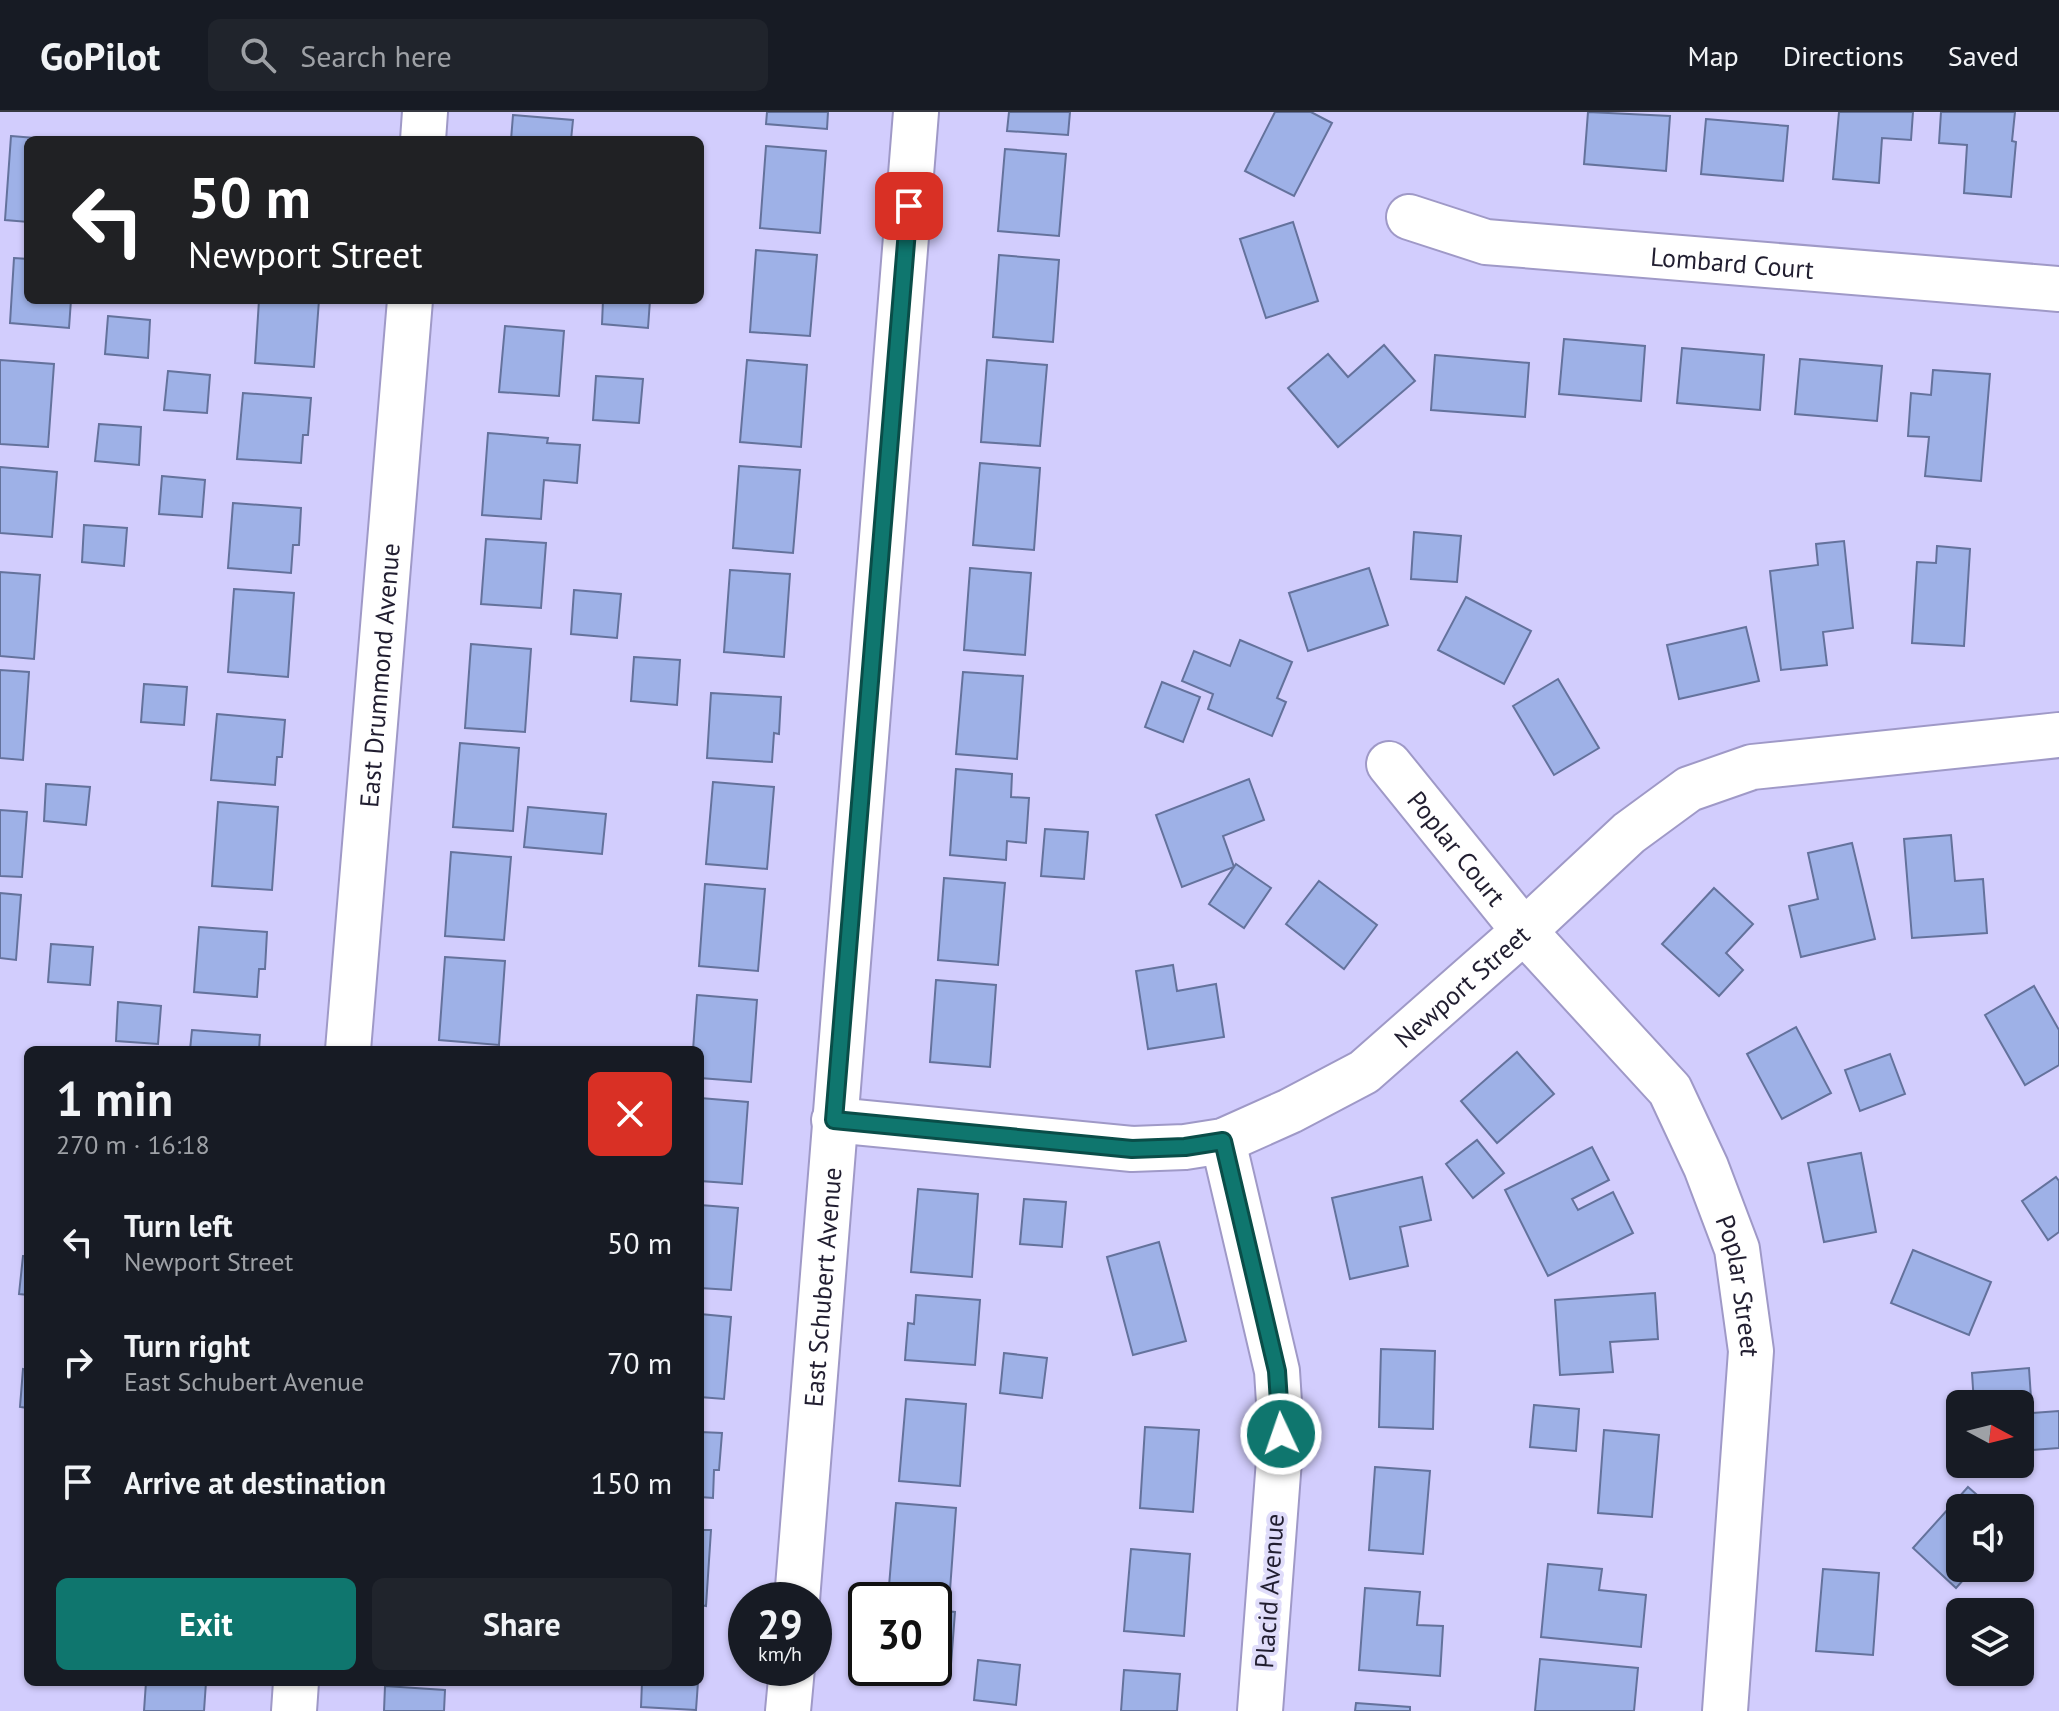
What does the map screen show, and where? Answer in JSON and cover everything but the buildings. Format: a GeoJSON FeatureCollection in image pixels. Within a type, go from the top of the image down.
{"type":"FeatureCollection","features":[{"type":"Feature","properties":{"kind":"street"},"geometry":{"type":"LineString","coordinates":[[423,136],[425,112]]}},
{"type":"Feature","properties":{"kind":"street","name":"East Schubert Avenue"},"geometry":{"type":"LineString","coordinates":[[798,1582],[916,112]]}},
{"type":"Feature","properties":{"kind":"street","name":"Lombard Court"},"geometry":{"type":"LineString","coordinates":[[1409,217],[1486,242],[2059,289]]}},
{"type":"Feature","properties":{"kind":"street","name":"East Drummond Avenue"},"geometry":{"type":"LineString","coordinates":[[348,1046],[410,304]]}},
{"type":"Feature","properties":{"kind":"street","name":"Newport Street"},"geometry":{"type":"LineString","coordinates":[[834,1120],[1132,1149],[1185,1147],[1223,1141],[1290,1111],[1364,1072],[1524,931],[1629,833],[1689,789],[1752,767],[2059,735]]}},
{"type":"Feature","properties":{"kind":"street","name":"Poplar Court"},"geometry":{"type":"LineString","coordinates":[[1389,764],[1524,931]]}},
{"type":"Feature","properties":{"kind":"street","name":"Poplar Street"},"geometry":{"type":"LineString","coordinates":[[1524,931],[1670,1090],[1706,1167],[1737,1249],[1751,1351],[1725,1711]]}},
{"type":"Feature","properties":{"kind":"street","name":"Placid Avenue"},"geometry":{"type":"LineString","coordinates":[[1223,1141],[1277,1371],[1281,1434],[1260,1711]]}},
{"type":"Feature","properties":{"kind":"street"},"geometry":{"type":"LineString","coordinates":[[294,1711],[296,1686]]}},
{"type":"Feature","properties":{"kind":"street"},"geometry":{"type":"LineString","coordinates":[[788,1711],[790,1686]]}},
{"type":"Feature","properties":{"kind":"route"},"geometry":{"type":"LineString","coordinates":[[909,206],[834,1120],[1132,1149],[1185,1147],[1223,1141],[1277,1371],[1281,1434]]}}]}
